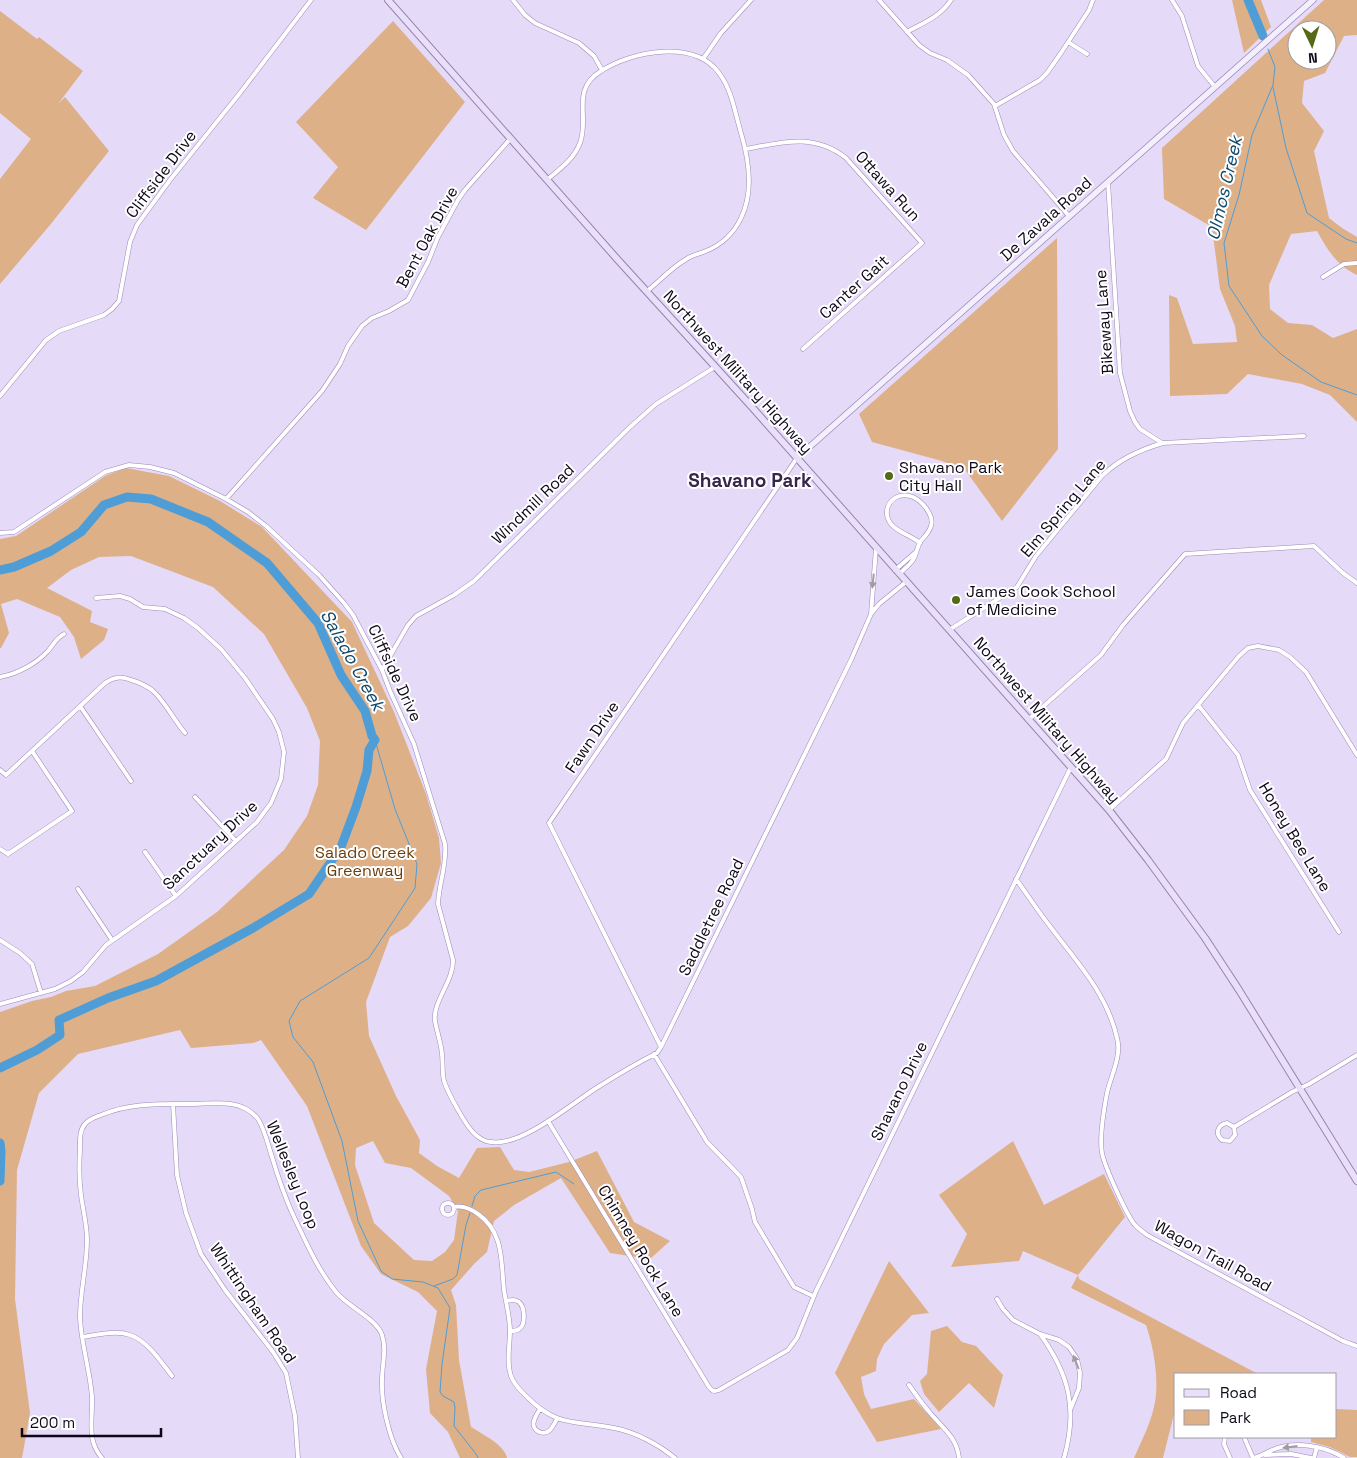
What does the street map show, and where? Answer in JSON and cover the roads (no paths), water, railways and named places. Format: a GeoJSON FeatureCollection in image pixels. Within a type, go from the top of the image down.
{"type":"FeatureCollection","features":[{"type":"Feature","properties":{"kind":"main road","name":"Northwest Military Highway"},"geometry":{"type":"LineString","coordinates":[[388,0],[1109,810],[1205,938],[1357,1181]]}},
{"type":"Feature","properties":{"kind":"main road","name":"De Zavala Road"},"geometry":{"type":"LineString","coordinates":[[797,458],[1313,0]]}},
{"type":"Feature","properties":{"kind":"street","name":"Cliffside Drive"},"geometry":{"type":"LineString","coordinates":[[0,396],[46,340],[59,332],[104,315],[119,301],[130,242],[137,225],[311,0]]}},
{"type":"Feature","properties":{"kind":"street"},"geometry":{"type":"LineString","coordinates":[[512,0],[535,23],[579,43],[590,51],[602,70]]}},
{"type":"Feature","properties":{"kind":"street"},"geometry":{"type":"LineString","coordinates":[[703,58],[721,32],[750,0]]}},
{"type":"Feature","properties":{"kind":"street"},"geometry":{"type":"LineString","coordinates":[[879,0],[924,49],[947,60],[968,75],[995,106],[1004,135],[1013,151],[1069,216]]}},
{"type":"Feature","properties":{"kind":"street"},"geometry":{"type":"LineString","coordinates":[[907,32],[942,11],[951,0]]}},
{"type":"Feature","properties":{"kind":"street"},"geometry":{"type":"LineString","coordinates":[[995,106],[1040,80],[1054,64],[1093,0]]}},
{"type":"Feature","properties":{"kind":"street"},"geometry":{"type":"LineString","coordinates":[[1172,0],[1179,9],[1196,62],[1203,74],[1215,87]]}},
{"type":"Feature","properties":{"kind":"street"},"geometry":{"type":"LineString","coordinates":[[1068,42],[1087,54]]}},
{"type":"Feature","properties":{"kind":"street"},"geometry":{"type":"LineString","coordinates":[[548,179],[568,162],[576,152],[582,139],[583,93],[592,78],[602,70],[634,57],[654,53],[682,52],[693,54],[703,58],[712,65],[720,74],[730,92],[746,149],[748,166],[746,207],[737,226],[723,241],[711,249],[686,259],[648,291]]}},
{"type":"Feature","properties":{"kind":"street","name":"Bent Oak Drive"},"geometry":{"type":"LineString","coordinates":[[226,499],[322,391],[362,326],[372,318],[408,300],[458,200],[511,138]]}},
{"type":"Feature","properties":{"kind":"street","name":"Ottawa Run"},"geometry":{"type":"LineString","coordinates":[[746,149],[798,140],[829,146],[846,158],[922,243]]}},
{"type":"Feature","properties":{"kind":"street","name":"Bikeway Lane"},"geometry":{"type":"LineString","coordinates":[[1108,182],[1120,374],[1130,412],[1135,422],[1140,429],[1163,443]]}},
{"type":"Feature","properties":{"kind":"street","name":"Canter Gait"},"geometry":{"type":"LineString","coordinates":[[803,349],[922,243]]}},
{"type":"Feature","properties":{"kind":"street"},"geometry":{"type":"LineString","coordinates":[[1323,277],[1344,264],[1357,263]]}},
{"type":"Feature","properties":{"kind":"street","name":"Windmill Road"},"geometry":{"type":"LineString","coordinates":[[382,670],[408,625],[416,616],[454,595],[474,581],[656,404],[716,367]]}},
{"type":"Feature","properties":{"kind":"street","name":"Elm Spring Lane"},"geometry":{"type":"LineString","coordinates":[[950,630],[1017,587],[1036,556],[1102,476],[1128,456],[1163,443],[1304,436]]}},
{"type":"Feature","properties":{"kind":"street","name":"Fawn Drive"},"geometry":{"type":"LineString","coordinates":[[662,1047],[549,823],[797,458]]}},
{"type":"Feature","properties":{"kind":"street","name":"Cliffside Drive"},"geometry":{"type":"LineString","coordinates":[[0,533],[14,532],[104,472],[128,465],[150,467],[174,473],[248,512],[266,526],[318,575],[353,615],[382,670],[414,744],[445,844],[446,858],[438,904],[454,967],[439,1000],[435,1016],[447,1090],[466,1124],[478,1137],[485,1141]]}},
{"type":"Feature","properties":{"kind":"street"},"geometry":{"type":"LineString","coordinates":[[897,572],[913,561],[920,543],[932,522],[930,514],[923,504],[912,496],[898,496],[892,500],[888,508],[888,518],[894,527],[920,543]]}},
{"type":"Feature","properties":{"kind":"street"},"geometry":{"type":"LineString","coordinates":[[1028,720],[1101,655],[1123,625],[1184,554],[1314,546],[1343,573],[1357,583]]}},
{"type":"Feature","properties":{"kind":"street","name":"Saddletree Road"},"geometry":{"type":"LineString","coordinates":[[871,614],[876,548]]}},
{"type":"Feature","properties":{"kind":"street","name":"Saddletree Road"},"geometry":{"type":"LineString","coordinates":[[485,1141],[513,1139],[522,1135],[548,1121],[597,1088],[657,1053],[662,1047],[851,660],[871,614],[906,582]]}},
{"type":"Feature","properties":{"kind":"street","name":"Sanctuary Drive"},"geometry":{"type":"LineString","coordinates":[[0,1004],[64,985],[87,968],[101,950],[112,940],[176,896],[263,815],[271,803],[281,779],[284,762],[283,745],[279,732],[273,719],[236,665],[221,648],[184,618],[165,609],[143,607],[130,599],[120,596],[96,598]]}},
{"type":"Feature","properties":{"kind":"street"},"geometry":{"type":"LineString","coordinates":[[0,677],[14,674],[37,660],[64,634]]}},
{"type":"Feature","properties":{"kind":"street"},"geometry":{"type":"LineString","coordinates":[[1109,810],[1166,759],[1183,723],[1239,656],[1248,648],[1258,646],[1279,650],[1290,657],[1306,672],[1357,755]]}},
{"type":"Feature","properties":{"kind":"street"},"geometry":{"type":"LineString","coordinates":[[0,770],[6,774],[111,679],[124,678],[144,684],[151,689],[158,695],[185,733]]}},
{"type":"Feature","properties":{"kind":"street","name":"Honey Bee Lane"},"geometry":{"type":"LineString","coordinates":[[1198,705],[1238,755],[1250,790],[1339,932]]}},
{"type":"Feature","properties":{"kind":"street"},"geometry":{"type":"LineString","coordinates":[[80,706],[131,781]]}},
{"type":"Feature","properties":{"kind":"street"},"geometry":{"type":"LineString","coordinates":[[0,849],[8,854],[72,811],[32,751]]}},
{"type":"Feature","properties":{"kind":"street","name":"Shavano Drive"},"geometry":{"type":"LineString","coordinates":[[715,1392],[788,1350],[797,1338],[813,1296],[1071,767]]}},
{"type":"Feature","properties":{"kind":"street"},"geometry":{"type":"LineString","coordinates":[[195,797],[236,841]]}},
{"type":"Feature","properties":{"kind":"street"},"geometry":{"type":"LineString","coordinates":[[145,852],[176,896]]}},
{"type":"Feature","properties":{"kind":"street","name":"Wagon Trail Road"},"geometry":{"type":"LineString","coordinates":[[1016,879],[1048,925],[1083,968],[1107,1010],[1118,1038],[1117,1059],[1105,1107],[1101,1143],[1102,1154],[1130,1217],[1136,1226],[1147,1235],[1343,1341],[1357,1346]]}},
{"type":"Feature","properties":{"kind":"street"},"geometry":{"type":"LineString","coordinates":[[78,889],[112,940]]}},
{"type":"Feature","properties":{"kind":"street"},"geometry":{"type":"LineString","coordinates":[[0,940],[20,953],[32,964],[41,993]]}},
{"type":"Feature","properties":{"kind":"street"},"geometry":{"type":"LineString","coordinates":[[654,1054],[707,1142],[741,1177],[755,1222],[794,1287],[813,1296]]}},
{"type":"Feature","properties":{"kind":"street"},"geometry":{"type":"LineString","coordinates":[[1234,1127],[1357,1055]]}},
{"type":"Feature","properties":{"kind":"street","name":"Whittingham Road"},"geometry":{"type":"LineString","coordinates":[[173,1104],[177,1175],[186,1213],[202,1254],[225,1290],[273,1352],[286,1373],[296,1416],[298,1458]]}},
{"type":"Feature","properties":{"kind":"street","name":"Wellesley Loop"},"geometry":{"type":"LineString","coordinates":[[102,1458],[94,1447],[91,1438],[91,1387],[82,1337],[81,1301],[87,1254],[87,1238],[79,1183],[80,1136],[82,1129],[91,1119],[114,1110],[136,1105],[233,1104],[250,1111],[257,1118],[293,1214],[323,1274],[337,1294],[376,1325],[382,1333],[385,1353],[382,1392],[391,1435],[395,1448],[401,1458]]}},
{"type":"Feature","properties":{"kind":"street","name":"Chimney Rock Lane"},"geometry":{"type":"LineString","coordinates":[[548,1121],[709,1388],[715,1392]]}},
{"type":"Feature","properties":{"kind":"street"},"geometry":{"type":"LineString","coordinates":[[1223,1124],[1230,1124],[1234,1127],[1235,1135],[1230,1141],[1222,1140],[1218,1136],[1218,1130],[1223,1124]]}},
{"type":"Feature","properties":{"kind":"street"},"geometry":{"type":"LineString","coordinates":[[454,1207],[464,1206],[475,1211],[492,1227],[498,1239],[510,1331],[509,1363],[511,1377],[516,1385],[540,1409],[557,1419],[615,1428],[655,1444],[675,1458]]}},
{"type":"Feature","properties":{"kind":"street"},"geometry":{"type":"LineString","coordinates":[[997,1299],[1013,1320],[1040,1334],[1059,1340],[1069,1347],[1077,1359],[1080,1373],[1079,1388],[1071,1408]]}},
{"type":"Feature","properties":{"kind":"street"},"geometry":{"type":"LineString","coordinates":[[506,1301],[518,1301],[524,1314],[522,1326],[518,1330],[510,1331]]}},
{"type":"Feature","properties":{"kind":"street"},"geometry":{"type":"LineString","coordinates":[[82,1337],[112,1334],[130,1335],[146,1344],[172,1376]]}},
{"type":"Feature","properties":{"kind":"street"},"geometry":{"type":"LineString","coordinates":[[1040,1334],[1054,1354],[1064,1374],[1071,1408],[1069,1440],[1064,1458]]}},
{"type":"Feature","properties":{"kind":"street"},"geometry":{"type":"LineString","coordinates":[[909,1385],[934,1418],[948,1431],[958,1451],[959,1458]]}},
{"type":"Feature","properties":{"kind":"street"},"geometry":{"type":"LineString","coordinates":[[540,1409],[534,1421],[534,1426],[541,1433],[551,1430],[557,1419]]}},
{"type":"Feature","properties":{"kind":"street"},"geometry":{"type":"LineString","coordinates":[[1225,1438],[1224,1444],[1230,1458]]}},
{"type":"Feature","properties":{"kind":"street"},"geometry":{"type":"LineString","coordinates":[[1244,1438],[1254,1458],[1265,1455],[1291,1454],[1312,1458],[1317,1447]]}},
{"type":"Feature","properties":{"kind":"street"},"geometry":{"type":"LineString","coordinates":[[1265,1455],[1285,1447],[1302,1446],[1330,1450],[1344,1458]]}},
{"type":"Feature","properties":{"kind":"waterway","name":"Olmos Creek"},"geometry":{"type":"LineString","coordinates":[[1248,0],[1263,36]]}},
{"type":"Feature","properties":{"kind":"waterway","name":"Olmos Creek"},"geometry":{"type":"LineString","coordinates":[[1268,49],[1275,67],[1273,85],[1252,135],[1239,195],[1224,243],[1229,286],[1262,336],[1282,355],[1321,382],[1357,395]]}},
{"type":"Feature","properties":{"kind":"waterway"},"geometry":{"type":"LineString","coordinates":[[1273,87],[1286,148],[1307,213],[1346,239],[1357,243]]}},
{"type":"Feature","properties":{"kind":"waterway","name":"Salado Creek"},"geometry":{"type":"LineString","coordinates":[[0,570],[14,567],[51,551],[81,532],[104,505],[127,497],[151,499],[208,522],[267,563],[318,623],[341,675],[365,711],[372,736],[375,740],[369,750],[367,771],[341,847],[309,894],[253,928],[156,981],[108,998],[59,1020],[60,1035],[37,1050],[0,1068]]}},
{"type":"Feature","properties":{"kind":"waterway"},"geometry":{"type":"LineString","coordinates":[[375,740],[395,809],[417,864],[415,888],[369,958],[300,1001],[289,1021],[293,1037],[313,1062],[342,1141],[358,1221],[381,1271],[392,1279],[423,1282],[438,1288],[450,1308],[440,1392],[443,1396],[454,1402],[454,1426],[478,1458]]}},
{"type":"Feature","properties":{"kind":"waterway","name":"Salado Creek"},"geometry":{"type":"LineString","coordinates":[[0,1143],[0,1181]]}},
{"type":"Feature","properties":{"kind":"waterway"},"geometry":{"type":"LineString","coordinates":[[472,1206],[475,1196],[481,1190],[556,1172],[574,1184]]}},
{"type":"Feature","properties":{"kind":"waterway"},"geometry":{"type":"LineString","coordinates":[[434,1286],[453,1279],[457,1275],[470,1213]]}},
{"type":"Feature","properties":{"kind":"place","name":"Shavano Park City Hall"},"geometry":{"type":"Point","coordinates":[889,476]}},
{"type":"Feature","properties":{"kind":"place","name":"James Cook School of Medicine"},"geometry":{"type":"Point","coordinates":[956,600]}},
{"type":"Feature","properties":{"kind":"district","name":"Shavano Park"},"geometry":{"type":"Point","coordinates":[750,480]}},
{"type":"Feature","properties":{"kind":"park label","name":"Salado Creek Greenway"},"geometry":{"type":"Point","coordinates":[365,861]}}]}
